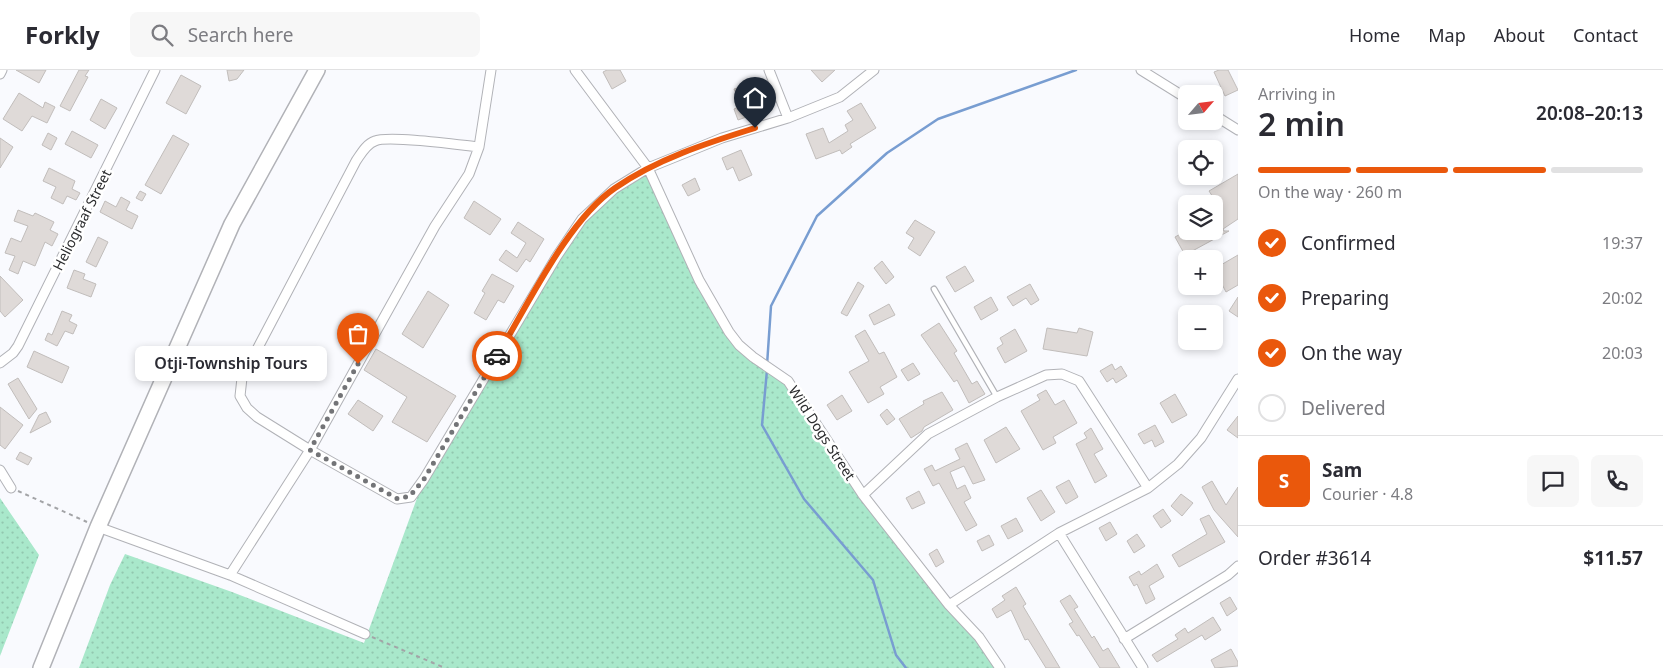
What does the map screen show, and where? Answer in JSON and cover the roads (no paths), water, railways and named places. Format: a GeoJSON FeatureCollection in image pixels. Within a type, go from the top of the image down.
{"type":"FeatureCollection","features":[{"type":"Feature","properties":{"kind":"highway"},"geometry":{"type":"LineString","coordinates":[[41,668],[98,527],[232,224],[317,70]]}},
{"type":"Feature","properties":{"kind":"street"},"geometry":{"type":"LineString","coordinates":[[0,74],[2,70]]}},
{"type":"Feature","properties":{"kind":"street","name":"Heliograaf Street"},"geometry":{"type":"LineString","coordinates":[[0,363],[13,353],[18,346],[155,70]]}},
{"type":"Feature","properties":{"kind":"street"},"geometry":{"type":"LineString","coordinates":[[230,575],[310,450],[435,226],[469,174],[480,147],[491,70]]}},
{"type":"Feature","properties":{"kind":"street","name":"Wild Dogs Street"},"geometry":{"type":"LineString","coordinates":[[575,70],[648,168],[699,280],[729,332],[753,357],[788,381],[863,494],[950,605],[979,637],[1000,668]]}},
{"type":"Feature","properties":{"kind":"street"},"geometry":{"type":"LineString","coordinates":[[769,70],[788,118]]}},
{"type":"Feature","properties":{"kind":"street"},"geometry":{"type":"LineString","coordinates":[[480,147],[390,139],[375,141],[366,148],[356,161],[242,378],[240,396],[246,408],[310,450],[398,499],[410,496],[424,479],[557,256],[582,219],[614,189],[648,168],[722,138],[788,118],[840,97],[874,70]]}},
{"type":"Feature","properties":{"kind":"street"},"geometry":{"type":"LineString","coordinates":[[1141,70],[1178,93]]}},
{"type":"Feature","properties":{"kind":"street"},"geometry":{"type":"LineString","coordinates":[[1223,121],[1238,130]]}},
{"type":"Feature","properties":{"kind":"street"},"geometry":{"type":"LineString","coordinates":[[863,494],[928,434],[997,397],[1046,375],[1062,374],[1079,381],[1148,488]]}},
{"type":"Feature","properties":{"kind":"street"},"geometry":{"type":"LineString","coordinates":[[950,605],[1059,533],[1148,488],[1178,464],[1201,438],[1238,379]]}},
{"type":"Feature","properties":{"kind":"street"},"geometry":{"type":"LineString","coordinates":[[0,470],[11,488]]}},
{"type":"Feature","properties":{"kind":"street"},"geometry":{"type":"LineString","coordinates":[[98,527],[230,575],[365,634]]}},
{"type":"Feature","properties":{"kind":"street"},"geometry":{"type":"LineString","coordinates":[[1059,533],[1143,668]]}},
{"type":"Feature","properties":{"kind":"street"},"geometry":{"type":"LineString","coordinates":[[1124,639],[1228,575],[1238,566]]}},
{"type":"Feature","properties":{"kind":"lane"},"geometry":{"type":"LineString","coordinates":[[934,290],[997,397]]}},
{"type":"Feature","properties":{"kind":"waterway"},"geometry":{"type":"LineString","coordinates":[[767,365],[771,306],[817,216],[887,153],[938,119],[1076,70]]}},
{"type":"Feature","properties":{"kind":"waterway"},"geometry":{"type":"LineString","coordinates":[[767,370],[762,425],[804,499],[873,580],[896,655],[906,668]]}},
{"type":"Feature","properties":{"kind":"place","name":"Otji-Township Tours"},"geometry":{"type":"Point","coordinates":[358,364]}}]}
